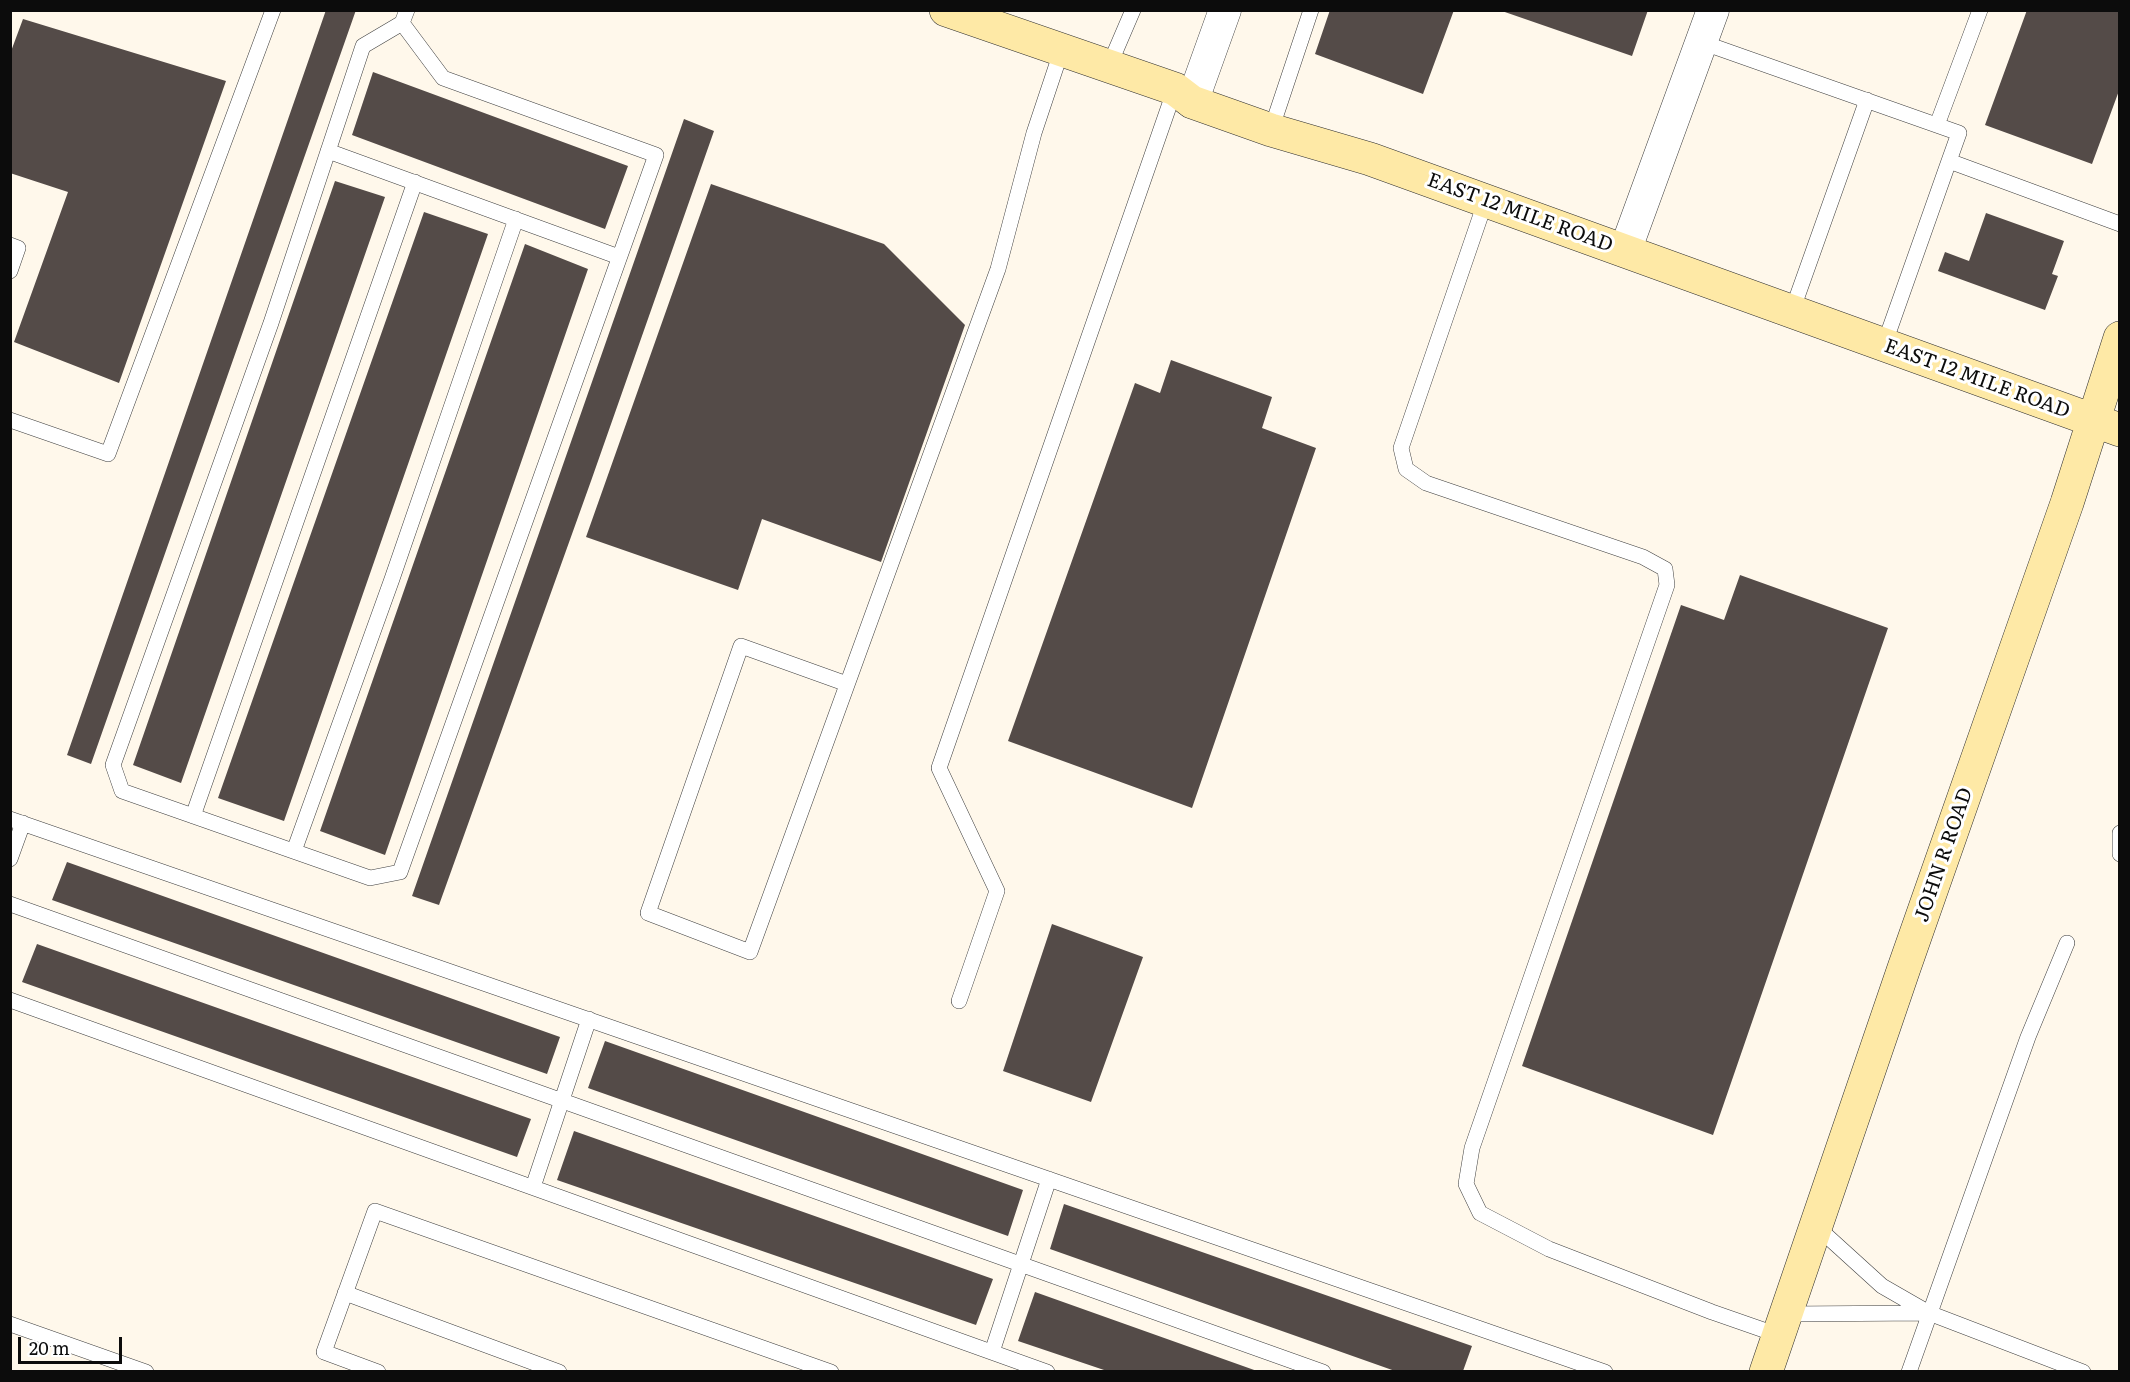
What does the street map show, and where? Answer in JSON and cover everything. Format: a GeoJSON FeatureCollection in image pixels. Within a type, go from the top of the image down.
{"type":"FeatureCollection","features":[{"type":"Feature","properties":{"kind":"main road","name":"EAST 12 MILE ROAD"},"geometry":{"type":"LineString","coordinates":[[946,10],[1109,66],[1271,130],[1370,159],[1486,200],[2107,426]]}},
{"type":"Feature","properties":{"kind":"main road","name":"JOHN R ROAD"},"geometry":{"type":"LineString","coordinates":[[1766,1371],[2060,524],[2107,426],[2120,338]]}},
{"type":"Feature","properties":{"kind":"street"},"geometry":{"type":"LineString","coordinates":[[1183,95],[1225,10]]}},
{"type":"Feature","properties":{"kind":"street"},"geometry":{"type":"LineString","coordinates":[[1625,251],[1713,10]]}},
{"type":"Feature","properties":{"kind":"lane"},"geometry":{"type":"LineString","coordinates":[[10,420],[108,454],[273,10]]}},
{"type":"Feature","properties":{"kind":"lane"},"geometry":{"type":"LineString","coordinates":[[1109,66],[1133,10]]}},
{"type":"Feature","properties":{"kind":"lane"},"geometry":{"type":"LineString","coordinates":[[1271,130],[1311,10]]}},
{"type":"Feature","properties":{"kind":"lane"},"geometry":{"type":"LineString","coordinates":[[1937,125],[1980,10]]}},
{"type":"Feature","properties":{"kind":"lane"},"geometry":{"type":"LineString","coordinates":[[404,17],[443,78],[656,155],[400,872],[370,878],[122,791],[113,765],[271,323],[363,45],[404,17]]}},
{"type":"Feature","properties":{"kind":"lane"},"geometry":{"type":"LineString","coordinates":[[1701,42],[1959,133],[1884,345]]}},
{"type":"Feature","properties":{"kind":"lane"},"geometry":{"type":"LineString","coordinates":[[847,684],[741,646],[648,913],[750,952],[998,269],[1034,133],[1062,49]]}},
{"type":"Feature","properties":{"kind":"lane"},"geometry":{"type":"LineString","coordinates":[[959,1001],[997,891],[939,768],[1183,95]]}},
{"type":"Feature","properties":{"kind":"lane"},"geometry":{"type":"LineString","coordinates":[[1792,311],[1867,100]]}},
{"type":"Feature","properties":{"kind":"lane"},"geometry":{"type":"LineString","coordinates":[[328,150],[619,257]]}},
{"type":"Feature","properties":{"kind":"lane"},"geometry":{"type":"LineString","coordinates":[[1949,161],[2120,224]]}},
{"type":"Feature","properties":{"kind":"lane"},"geometry":{"type":"LineString","coordinates":[[193,816],[415,182]]}},
{"type":"Feature","properties":{"kind":"lane"},"geometry":{"type":"LineString","coordinates":[[1486,200],[1401,448],[1407,469],[1426,483],[1644,557],[1665,569],[1667,585],[1483,1115],[1472,1148],[1467,1184],[1479,1213],[1549,1249],[1712,1312],[1782,1324],[1929,1313]]}},
{"type":"Feature","properties":{"kind":"lane"},"geometry":{"type":"LineString","coordinates":[[294,851],[392,579],[516,219]]}},
{"type":"Feature","properties":{"kind":"lane"},"geometry":{"type":"LineString","coordinates":[[10,245],[18,248],[10,271]]}},
{"type":"Feature","properties":{"kind":"lane"},"geometry":{"type":"LineString","coordinates":[[10,859],[17,821],[1605,1371]]}},
{"type":"Feature","properties":{"kind":"lane"},"geometry":{"type":"LineString","coordinates":[[2120,833],[2120,854]]}},
{"type":"Feature","properties":{"kind":"lane"},"geometry":{"type":"LineString","coordinates":[[10,904],[1323,1371]]}},
{"type":"Feature","properties":{"kind":"lane"},"geometry":{"type":"LineString","coordinates":[[1909,1371],[2028,1037],[2067,943]]}},
{"type":"Feature","properties":{"kind":"lane"},"geometry":{"type":"LineString","coordinates":[[10,1000],[1047,1371]]}},
{"type":"Feature","properties":{"kind":"lane"},"geometry":{"type":"LineString","coordinates":[[534,1187],[589,1019]]}},
{"type":"Feature","properties":{"kind":"lane"},"geometry":{"type":"LineString","coordinates":[[992,1352],[1049,1179]]}},
{"type":"Feature","properties":{"kind":"lane"},"geometry":{"type":"LineString","coordinates":[[378,1371],[324,1352],[375,1211],[831,1371]]}},
{"type":"Feature","properties":{"kind":"lane"},"geometry":{"type":"LineString","coordinates":[[1817,1227],[1882,1286],[1929,1313],[2083,1371]]}},
{"type":"Feature","properties":{"kind":"lane"},"geometry":{"type":"LineString","coordinates":[[345,1293],[559,1371]]}},
{"type":"Feature","properties":{"kind":"lane"},"geometry":{"type":"LineString","coordinates":[[10,1324],[146,1371]]}},
{"type":"Feature","properties":{"kind":"building"},"geometry":{"type":"Polygon","coordinates":[[[326,10],[356,10],[91,764],[67,755],[326,10]]]}},
{"type":"Feature","properties":{"kind":"building"},"geometry":{"type":"Polygon","coordinates":[[[1330,10],[1454,10],[1423,94],[1315,54],[1330,10]]]}},
{"type":"Feature","properties":{"kind":"building"},"geometry":{"type":"Polygon","coordinates":[[[1499,10],[1648,10],[1632,56],[1499,10]]]}},
{"type":"Feature","properties":{"kind":"building"},"geometry":{"type":"Polygon","coordinates":[[[2027,10],[2120,10],[2120,88],[2092,164],[1985,125],[2027,10]]]}},
{"type":"Feature","properties":{"kind":"building"},"geometry":{"type":"Polygon","coordinates":[[[23,19],[226,81],[119,383],[14,342],[68,192],[10,173],[10,54],[23,19]]]}},
{"type":"Feature","properties":{"kind":"building"},"geometry":{"type":"Polygon","coordinates":[[[373,72],[628,166],[605,229],[352,135],[373,72]]]}},
{"type":"Feature","properties":{"kind":"building"},"geometry":{"type":"Polygon","coordinates":[[[684,119],[714,131],[439,905],[412,896],[684,119]]]}},
{"type":"Feature","properties":{"kind":"building"},"geometry":{"type":"Polygon","coordinates":[[[335,181],[385,197],[181,783],[133,765],[335,181]]]}},
{"type":"Feature","properties":{"kind":"building"},"geometry":{"type":"Polygon","coordinates":[[[711,184],[884,244],[965,325],[881,562],[762,519],[738,590],[586,537],[711,184]]]}},
{"type":"Feature","properties":{"kind":"building"},"geometry":{"type":"Polygon","coordinates":[[[424,212],[488,234],[284,821],[218,798],[424,212]]]}},
{"type":"Feature","properties":{"kind":"building"},"geometry":{"type":"Polygon","coordinates":[[[1986,213],[2064,241],[2052,274],[2058,276],[2045,310],[1938,271],[1945,252],[1969,261],[1986,213]]]}},
{"type":"Feature","properties":{"kind":"building"},"geometry":{"type":"Polygon","coordinates":[[[525,244],[588,269],[385,855],[320,831],[525,244]]]}},
{"type":"Feature","properties":{"kind":"building"},"geometry":{"type":"Polygon","coordinates":[[[1171,360],[1272,397],[1262,428],[1316,448],[1192,808],[1008,741],[1135,383],[1160,393],[1171,360]]]}},
{"type":"Feature","properties":{"kind":"building"},"geometry":{"type":"Polygon","coordinates":[[[1740,575],[1888,628],[1713,1135],[1522,1066],[1681,605],[1724,620],[1740,575]]]}},
{"type":"Feature","properties":{"kind":"building"},"geometry":{"type":"Polygon","coordinates":[[[67,862],[560,1037],[547,1074],[52,900],[67,862]]]}},
{"type":"Feature","properties":{"kind":"building"},"geometry":{"type":"Polygon","coordinates":[[[1052,924],[1143,957],[1091,1102],[1003,1071],[1052,924]]]}},
{"type":"Feature","properties":{"kind":"building"},"geometry":{"type":"Polygon","coordinates":[[[37,944],[531,1119],[517,1157],[22,982],[37,944]]]}},
{"type":"Feature","properties":{"kind":"building"},"geometry":{"type":"Polygon","coordinates":[[[605,1041],[1023,1190],[1008,1236],[588,1088],[605,1041]]]}},
{"type":"Feature","properties":{"kind":"building"},"geometry":{"type":"Polygon","coordinates":[[[574,1131],[993,1279],[976,1325],[557,1180],[574,1131]]]}},
{"type":"Feature","properties":{"kind":"building"},"geometry":{"type":"Polygon","coordinates":[[[1064,1204],[1472,1346],[1463,1371],[1395,1371],[1050,1249],[1064,1204]]]}},
{"type":"Feature","properties":{"kind":"building"},"geometry":{"type":"Polygon","coordinates":[[[1035,1292],[1257,1371],[1107,1371],[1018,1341],[1035,1292]]]}}]}
